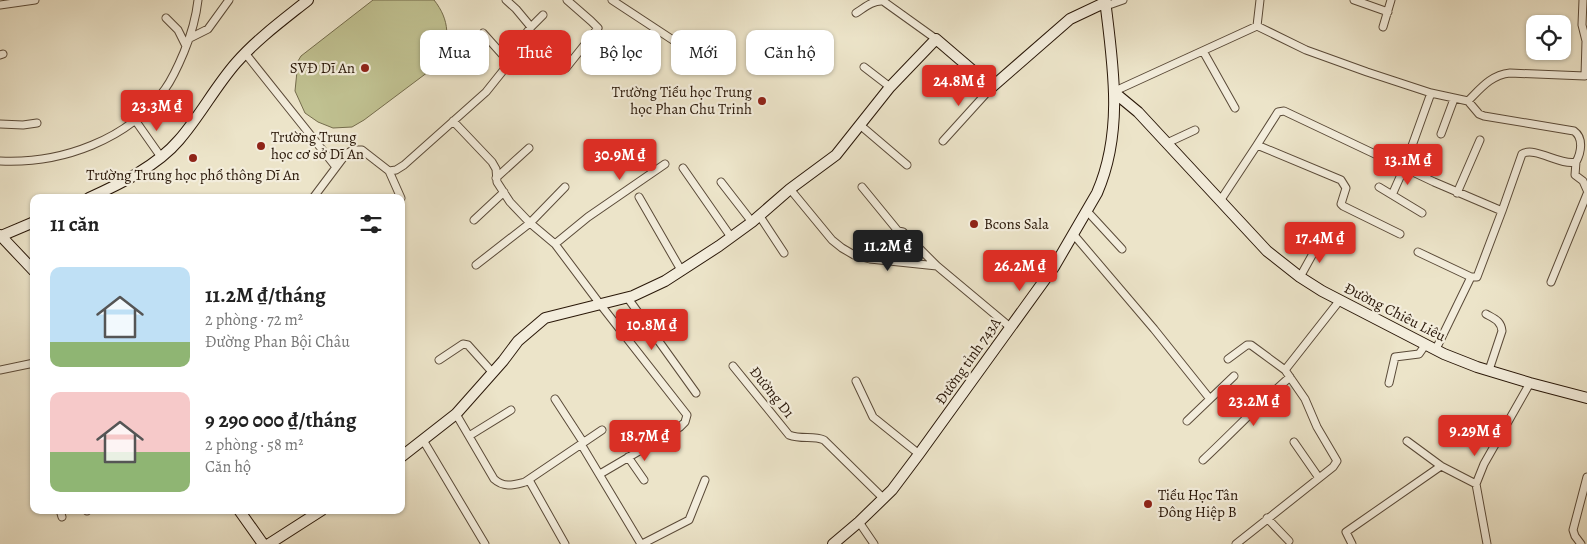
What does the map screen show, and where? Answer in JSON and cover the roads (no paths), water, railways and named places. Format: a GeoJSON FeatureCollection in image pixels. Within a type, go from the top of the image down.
{"type":"FeatureCollection","features":[{"type":"Feature","properties":{"kind":"street"},"geometry":{"type":"LineString","coordinates":[[0,5],[35,0]]}},
{"type":"Feature","properties":{"kind":"street"},"geometry":{"type":"LineString","coordinates":[[0,161],[38,160],[83,149],[122,130],[135,120],[165,89],[178,67],[190,38],[197,13],[198,0]]}},
{"type":"Feature","properties":{"kind":"street"},"geometry":{"type":"LineString","coordinates":[[190,38],[208,29],[229,0]]}},
{"type":"Feature","properties":{"kind":"street"},"geometry":{"type":"LineString","coordinates":[[98,194],[116,186],[161,157],[179,141],[234,64],[256,42],[308,0]]}},
{"type":"Feature","properties":{"kind":"street"},"geometry":{"type":"LineString","coordinates":[[506,0],[531,27]]}},
{"type":"Feature","properties":{"kind":"street"},"geometry":{"type":"LineString","coordinates":[[567,0],[598,28],[571,62]]}},
{"type":"Feature","properties":{"kind":"street"},"geometry":{"type":"LineString","coordinates":[[612,0],[671,39]]}},
{"type":"Feature","properties":{"kind":"street"},"geometry":{"type":"LineString","coordinates":[[856,14],[879,0],[883,1],[936,38],[992,87]]}},
{"type":"Feature","properties":{"kind":"street"},"geometry":{"type":"LineString","coordinates":[[944,141],[992,87],[1070,19],[1106,2],[1123,0]]}},
{"type":"Feature","properties":{"kind":"street"},"geometry":{"type":"LineString","coordinates":[[1257,26],[1260,0]]}},
{"type":"Feature","properties":{"kind":"street"},"geometry":{"type":"LineString","coordinates":[[1354,0],[1388,12]]}},
{"type":"Feature","properties":{"kind":"street"},"geometry":{"type":"LineString","coordinates":[[1383,27],[1391,0]]}},
{"type":"Feature","properties":{"kind":"street"},"geometry":{"type":"LineString","coordinates":[[1468,101],[1500,74],[1585,76],[1586,38],[1582,25],[1583,0]]}},
{"type":"Feature","properties":{"kind":"street","name":"Đường tỉnh 743A"},"geometry":{"type":"LineString","coordinates":[[833,544],[892,490],[1054,267],[1087,211],[1102,180],[1112,144],[1115,92],[1106,2]]}},
{"type":"Feature","properties":{"kind":"street"},"geometry":{"type":"LineString","coordinates":[[529,30],[543,15]]}},
{"type":"Feature","properties":{"kind":"street"},"geometry":{"type":"LineString","coordinates":[[166,18],[178,30],[186,46]]}},
{"type":"Feature","properties":{"kind":"street"},"geometry":{"type":"LineString","coordinates":[[1115,92],[1257,26]]}},
{"type":"Feature","properties":{"kind":"street"},"geometry":{"type":"LineString","coordinates":[[1257,26],[1306,50],[1431,93],[1468,101],[1479,114],[1490,118],[1574,131],[1581,141],[1574,173],[1583,181],[1587,190]]}},
{"type":"Feature","properties":{"kind":"street"},"geometry":{"type":"LineString","coordinates":[[405,454],[456,414],[493,373],[518,341],[545,318],[627,297],[665,281],[731,236],[836,155],[890,87],[936,38]]}},
{"type":"Feature","properties":{"kind":"street"},"geometry":{"type":"LineString","coordinates":[[489,40],[499,51]]}},
{"type":"Feature","properties":{"kind":"street"},"geometry":{"type":"LineString","coordinates":[[1203,51],[1235,108]]}},
{"type":"Feature","properties":{"kind":"street"},"geometry":{"type":"LineString","coordinates":[[245,53],[336,167]]}},
{"type":"Feature","properties":{"kind":"street"},"geometry":{"type":"LineString","coordinates":[[864,67],[890,87]]}},
{"type":"Feature","properties":{"kind":"street"},"geometry":{"type":"LineString","coordinates":[[389,171],[404,166],[486,92],[500,75]]}},
{"type":"Feature","properties":{"kind":"street","name":"Đường Chiêu Liêu"},"geometry":{"type":"LineString","coordinates":[[1115,92],[1138,112],[1275,259],[1300,277],[1340,300],[1458,360],[1530,383],[1587,398]]}},
{"type":"Feature","properties":{"kind":"street"},"geometry":{"type":"LineString","coordinates":[[1392,195],[1404,168],[1431,93]]}},
{"type":"Feature","properties":{"kind":"street"},"geometry":{"type":"LineString","coordinates":[[1441,134],[1454,99]]}},
{"type":"Feature","properties":{"kind":"street"},"geometry":{"type":"LineString","coordinates":[[1220,202],[1278,112],[1284,111],[1404,168],[1502,211]]}},
{"type":"Feature","properties":{"kind":"street"},"geometry":{"type":"LineString","coordinates":[[135,120],[161,157]]}},
{"type":"Feature","properties":{"kind":"street"},"geometry":{"type":"LineString","coordinates":[[453,121],[492,162],[496,169],[496,178],[504,192],[530,223],[555,244],[686,415],[685,422],[680,427],[600,474]]}},
{"type":"Feature","properties":{"kind":"street"},"geometry":{"type":"LineString","coordinates":[[0,124],[23,125],[37,123]]}},
{"type":"Feature","properties":{"kind":"street"},"geometry":{"type":"LineString","coordinates":[[860,125],[906,165]]}},
{"type":"Feature","properties":{"kind":"street"},"geometry":{"type":"LineString","coordinates":[[1167,144],[1195,130]]}},
{"type":"Feature","properties":{"kind":"street"},"geometry":{"type":"LineString","coordinates":[[1457,192],[1480,140]]}},
{"type":"Feature","properties":{"kind":"street"},"geometry":{"type":"LineString","coordinates":[[1257,145],[1341,180],[1346,188],[1341,204],[1343,206],[1400,234]]}},
{"type":"Feature","properties":{"kind":"street"},"geometry":{"type":"LineString","coordinates":[[496,178],[529,148]]}},
{"type":"Feature","properties":{"kind":"street"},"geometry":{"type":"LineString","coordinates":[[316,194],[346,154],[353,150],[362,150],[389,171],[399,194]]}},
{"type":"Feature","properties":{"kind":"street"},"geometry":{"type":"LineString","coordinates":[[1418,252],[1471,277],[1478,276],[1520,157],[1525,152],[1568,163],[1576,162]]}},
{"type":"Feature","properties":{"kind":"street"},"geometry":{"type":"LineString","coordinates":[[555,244],[588,217],[665,164]]}},
{"type":"Feature","properties":{"kind":"street"},"geometry":{"type":"LineString","coordinates":[[682,168],[731,236]]}},
{"type":"Feature","properties":{"kind":"street"},"geometry":{"type":"LineString","coordinates":[[721,182],[755,218],[784,253]]}},
{"type":"Feature","properties":{"kind":"street"},"geometry":{"type":"LineString","coordinates":[[476,265],[530,223],[565,187]]}},
{"type":"Feature","properties":{"kind":"street"},"geometry":{"type":"LineString","coordinates":[[862,187],[898,231],[903,232],[937,266],[1010,327]]}},
{"type":"Feature","properties":{"kind":"street"},"geometry":{"type":"LineString","coordinates":[[1379,187],[1422,213]]}},
{"type":"Feature","properties":{"kind":"street"},"geometry":{"type":"LineString","coordinates":[[790,189],[832,240],[854,255],[870,259],[937,266]]}},
{"type":"Feature","properties":{"kind":"street"},"geometry":{"type":"LineString","coordinates":[[474,220],[504,192]]}},
{"type":"Feature","properties":{"kind":"street"},"geometry":{"type":"LineString","coordinates":[[1551,282],[1587,194]]}},
{"type":"Feature","properties":{"kind":"street"},"geometry":{"type":"LineString","coordinates":[[639,197],[681,270]]}},
{"type":"Feature","properties":{"kind":"street"},"geometry":{"type":"LineString","coordinates":[[1087,211],[1122,249]]}},
{"type":"Feature","properties":{"kind":"street"},"geometry":{"type":"LineString","coordinates":[[30,224],[0,236],[30,266]]}},
{"type":"Feature","properties":{"kind":"street"},"geometry":{"type":"LineString","coordinates":[[854,255],[898,231]]}},
{"type":"Feature","properties":{"kind":"street"},"geometry":{"type":"LineString","coordinates":[[1074,235],[1142,314],[1210,399]]}},
{"type":"Feature","properties":{"kind":"street"},"geometry":{"type":"LineString","coordinates":[[1300,277],[1321,239]]}},
{"type":"Feature","properties":{"kind":"street"},"geometry":{"type":"LineString","coordinates":[[1389,383],[1395,357],[1418,354],[1431,347],[1471,277]]}},
{"type":"Feature","properties":{"kind":"street"},"geometry":{"type":"LineString","coordinates":[[627,297],[696,393]]}},
{"type":"Feature","properties":{"kind":"street"},"geometry":{"type":"LineString","coordinates":[[1285,370],[1340,300]]}},
{"type":"Feature","properties":{"kind":"street"},"geometry":{"type":"LineString","coordinates":[[1486,314],[1498,320],[1502,331],[1489,370]]}},
{"type":"Feature","properties":{"kind":"street"},"geometry":{"type":"LineString","coordinates":[[439,360],[463,344],[468,345],[493,373]]}},
{"type":"Feature","properties":{"kind":"street"},"geometry":{"type":"LineString","coordinates":[[1228,358],[1247,345],[1251,345],[1285,370],[1305,399],[1317,426],[1338,460],[1320,478],[1236,544]]}},
{"type":"Feature","properties":{"kind":"street"},"geometry":{"type":"LineString","coordinates":[[0,370],[30,366]]}},
{"type":"Feature","properties":{"kind":"street","name":"Đường D1"},"geometry":{"type":"LineString","coordinates":[[733,366],[789,435],[799,439],[817,437],[824,440],[884,499]]}},
{"type":"Feature","properties":{"kind":"street"},"geometry":{"type":"LineString","coordinates":[[1188,421],[1234,376]]}},
{"type":"Feature","properties":{"kind":"street"},"geometry":{"type":"LineString","coordinates":[[1203,460],[1290,377]]}},
{"type":"Feature","properties":{"kind":"street"},"geometry":{"type":"LineString","coordinates":[[856,381],[872,417],[919,454]]}},
{"type":"Feature","properties":{"kind":"street"},"geometry":{"type":"LineString","coordinates":[[1487,544],[1476,484],[1484,464],[1530,383]]}},
{"type":"Feature","properties":{"kind":"street"},"geometry":{"type":"LineString","coordinates":[[555,399],[642,544],[689,520],[705,480]]}},
{"type":"Feature","properties":{"kind":"street"},"geometry":{"type":"LineString","coordinates":[[469,436],[511,410]]}},
{"type":"Feature","properties":{"kind":"street"},"geometry":{"type":"LineString","coordinates":[[456,414],[494,479],[501,485],[512,485],[528,480],[602,430]]}},
{"type":"Feature","properties":{"kind":"street"},"geometry":{"type":"LineString","coordinates":[[424,440],[485,544]]}},
{"type":"Feature","properties":{"kind":"street"},"geometry":{"type":"LineString","coordinates":[[1408,441],[1441,466],[1476,484]]}},
{"type":"Feature","properties":{"kind":"street"},"geometry":{"type":"LineString","coordinates":[[1294,442],[1320,478]]}},
{"type":"Feature","properties":{"kind":"street"},"geometry":{"type":"LineString","coordinates":[[628,457],[644,480]]}},
{"type":"Feature","properties":{"kind":"street"},"geometry":{"type":"LineString","coordinates":[[1352,544],[1346,532],[1441,466]]}},
{"type":"Feature","properties":{"kind":"street"},"geometry":{"type":"LineString","coordinates":[[1581,544],[1575,536],[1574,530],[1587,478]]}},
{"type":"Feature","properties":{"kind":"street"},"geometry":{"type":"LineString","coordinates":[[528,480],[566,544]]}},
{"type":"Feature","properties":{"kind":"street"},"geometry":{"type":"LineString","coordinates":[[242,514],[263,544]]}},
{"type":"Feature","properties":{"kind":"street"},"geometry":{"type":"LineString","coordinates":[[269,544],[316,514]]}},
{"type":"Feature","properties":{"kind":"street"},"geometry":{"type":"LineString","coordinates":[[1267,518],[1289,541]]}},
{"type":"Feature","properties":{"kind":"street"},"geometry":{"type":"LineString","coordinates":[[859,522],[874,544]]}},
{"type":"Feature","properties":{"kind":"place","name":"SVĐ Dĩ An"},"geometry":{"type":"Point","coordinates":[365,68]}},
{"type":"Feature","properties":{"kind":"place","name":"Trường Tiểu học Trung học Phan Chu Trinh"},"geometry":{"type":"Point","coordinates":[762,101]}},
{"type":"Feature","properties":{"kind":"place","name":"Trường Trung học cơ sở Dĩ An"},"geometry":{"type":"Point","coordinates":[261,146]}},
{"type":"Feature","properties":{"kind":"place","name":"Trường Trung học phổ thông Dĩ An"},"geometry":{"type":"Point","coordinates":[193,158]}},
{"type":"Feature","properties":{"kind":"place","name":"Bcons Sala"},"geometry":{"type":"Point","coordinates":[974,224]}},
{"type":"Feature","properties":{"kind":"place","name":"Tiểu Học Tân Đông Hiệp B"},"geometry":{"type":"Point","coordinates":[1148,504]}}]}
